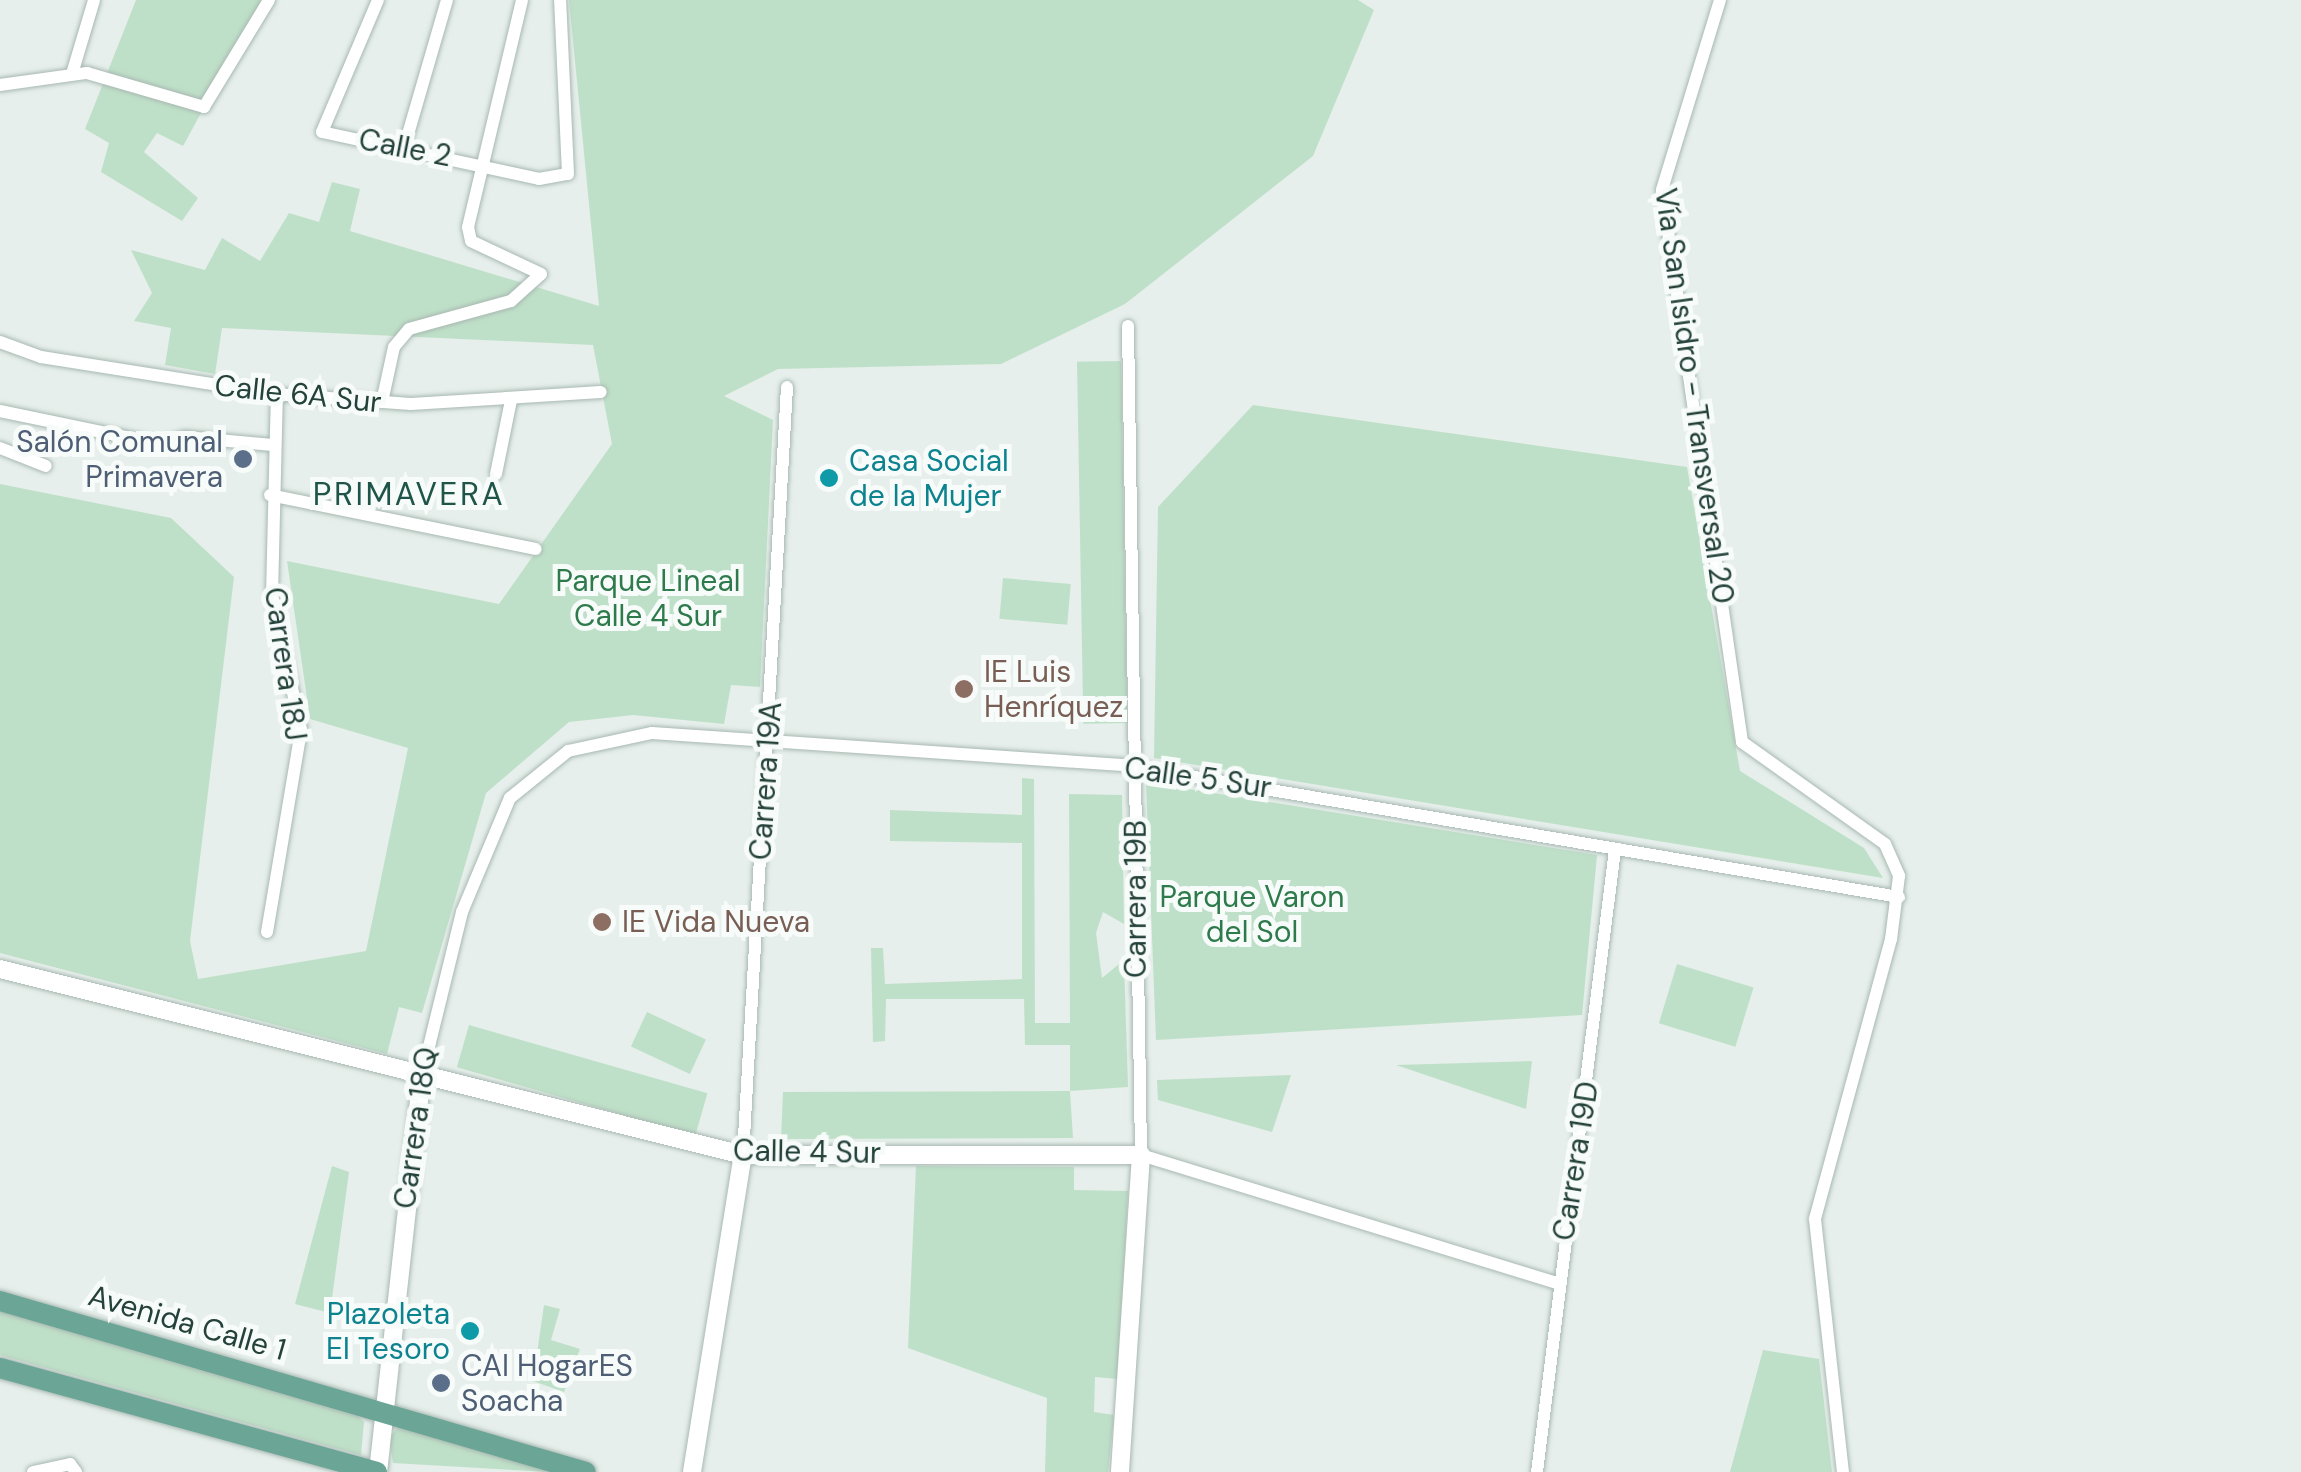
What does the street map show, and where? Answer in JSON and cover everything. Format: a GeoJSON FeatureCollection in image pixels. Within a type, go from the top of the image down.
{"type":"FeatureCollection","features":[{"type":"Feature","properties":{"kind":"main road","name":"Calle 4 Sur"},"geometry":{"type":"LineString","coordinates":[[0,969],[743,1155],[1141,1154]]}},
{"type":"Feature","properties":{"kind":"main road","name":"Carrera 18Q"},"geometry":{"type":"LineString","coordinates":[[377,1472],[422,1075]]}},
{"type":"Feature","properties":{"kind":"main road","name":"Carrera 19B"},"geometry":{"type":"LineString","coordinates":[[1120,1472],[1141,1154]]}},
{"type":"Feature","properties":{"kind":"main road","name":"Carrera 19A"},"geometry":{"type":"LineString","coordinates":[[692,1472],[743,1155]]}},
{"type":"Feature","properties":{"kind":"main road","name":"Avenida Calle 1"},"geometry":{"type":"LineString","coordinates":[[0,1301],[586,1472]]}},
{"type":"Feature","properties":{"kind":"main road"},"geometry":{"type":"LineString","coordinates":[[0,1368],[377,1472]]}},
{"type":"Feature","properties":{"kind":"street"},"geometry":{"type":"LineString","coordinates":[[72,74],[94,0]]}},
{"type":"Feature","properties":{"kind":"street"},"geometry":{"type":"LineString","coordinates":[[0,85],[72,74],[204,106],[269,0]]}},
{"type":"Feature","properties":{"kind":"street","name":"Calle 2"},"geometry":{"type":"LineString","coordinates":[[378,0],[322,132],[487,163],[539,179],[568,174],[560,0]]}},
{"type":"Feature","properties":{"kind":"street"},"geometry":{"type":"LineString","coordinates":[[404,148],[447,0]]}},
{"type":"Feature","properties":{"kind":"street"},"geometry":{"type":"LineString","coordinates":[[382,402],[394,347],[409,329],[536,287],[535,264],[471,240],[522,0]]}},
{"type":"Feature","properties":{"kind":"street","name":"Vía San Isidro - Transversal 20"},"geometry":{"type":"LineString","coordinates":[[1720,0],[1662,190],[1742,742],[1885,844],[1898,897]]}},
{"type":"Feature","properties":{"kind":"street","name":"Carrera 19B"},"geometry":{"type":"LineString","coordinates":[[1128,326],[1141,1154]]}},
{"type":"Feature","properties":{"kind":"street","name":"Calle 6A Sur"},"geometry":{"type":"LineString","coordinates":[[0,342],[41,357],[277,393],[382,402],[511,400],[601,392]]}},
{"type":"Feature","properties":{"kind":"street","name":"Carrera 19A"},"geometry":{"type":"LineString","coordinates":[[743,1155],[787,387]]}},
{"type":"Feature","properties":{"kind":"street","name":"Carrera 18J"},"geometry":{"type":"LineString","coordinates":[[267,932],[301,730],[272,594],[270,494],[277,393]]}},
{"type":"Feature","properties":{"kind":"street"},"geometry":{"type":"LineString","coordinates":[[496,474],[511,400]]}},
{"type":"Feature","properties":{"kind":"street"},"geometry":{"type":"LineString","coordinates":[[0,411],[160,444],[185,437],[273,444]]}},
{"type":"Feature","properties":{"kind":"street"},"geometry":{"type":"LineString","coordinates":[[0,448],[46,466]]}},
{"type":"Feature","properties":{"kind":"street"},"geometry":{"type":"LineString","coordinates":[[270,494],[536,548]]}},
{"type":"Feature","properties":{"kind":"street","name":"Calle 5 Sur"},"geometry":{"type":"LineString","coordinates":[[510,798],[540,768],[602,739],[769,741],[1135,767],[1898,897]]}},
{"type":"Feature","properties":{"kind":"street","name":"Carrera 18Q"},"geometry":{"type":"LineString","coordinates":[[422,1075],[462,912],[510,798]]}},
{"type":"Feature","properties":{"kind":"street","name":"Carrera 19D"},"geometry":{"type":"LineString","coordinates":[[1536,1472],[1615,849]]}},
{"type":"Feature","properties":{"kind":"street"},"geometry":{"type":"LineString","coordinates":[[1843,1472],[1814,1219],[1898,897]]}},
{"type":"Feature","properties":{"kind":"street","name":"Calle 4 Sur"},"geometry":{"type":"LineString","coordinates":[[1141,1154],[1557,1283]]}},
{"type":"Feature","properties":{"kind":"street"},"geometry":{"type":"LineString","coordinates":[[34,1472],[76,1470]]}},
{"type":"Feature","properties":{"kind":"green space"},"geometry":{"type":"Polygon","coordinates":[[[136,0],[263,0],[183,146],[157,133],[144,152],[198,198],[182,221],[101,172],[109,143],[85,129],[136,0]]]}},
{"type":"Feature","properties":{"kind":"green space","name":"Parque Lineal Calle 4 Sur"},"geometry":{"type":"Polygon","coordinates":[[[569,0],[1358,0],[1374,10],[1313,156],[1125,304],[1001,364],[778,369],[724,396],[773,420],[760,687],[731,685],[724,724],[633,715],[569,722],[486,793],[422,1013],[399,1007],[387,1054],[0,953],[0,484],[171,518],[234,577],[190,941],[198,979],[366,951],[408,748],[310,719],[287,561],[499,604],[612,444],[593,345],[222,328],[215,374],[165,365],[171,328],[134,321],[152,293],[131,250],[205,270],[222,238],[260,261],[289,213],[319,222],[332,182],[360,189],[350,231],[599,306],[569,0]]]}},
{"type":"Feature","properties":{"kind":"green space"},"geometry":{"type":"Polygon","coordinates":[[[1121,361],[1127,723],[1083,724],[1077,362],[1121,361]]]}},
{"type":"Feature","properties":{"kind":"green space"},"geometry":{"type":"Polygon","coordinates":[[[1253,405],[1687,467],[1740,771],[1864,848],[1883,878],[1154,758],[1158,507],[1253,405]]]}},
{"type":"Feature","properties":{"kind":"green space"},"geometry":{"type":"Polygon","coordinates":[[[1003,578],[1071,584],[1067,625],[999,619],[1003,578]]]}},
{"type":"Feature","properties":{"kind":"green space"},"geometry":{"type":"Polygon","coordinates":[[[1022,778],[1034,779],[1035,1023],[1070,1023],[1069,794],[1122,795],[1124,924],[1103,912],[1096,933],[1102,978],[1124,960],[1128,1087],[1070,1091],[1070,1045],[1025,1045],[1024,999],[886,999],[885,1041],[873,1042],[871,948],[883,948],[885,984],[1022,979],[1022,843],[890,841],[890,810],[1022,815],[1022,778]]]}},
{"type":"Feature","properties":{"kind":"green space","name":"Parque Varon del Sol"},"geometry":{"type":"Polygon","coordinates":[[[1146,782],[1597,855],[1582,1015],[1156,1040],[1146,782]]]}},
{"type":"Feature","properties":{"kind":"green space"},"geometry":{"type":"Polygon","coordinates":[[[1677,964],[1754,987],[1735,1047],[1659,1023],[1677,964]]]}},
{"type":"Feature","properties":{"kind":"green space"},"geometry":{"type":"Polygon","coordinates":[[[647,1012],[706,1039],[690,1074],[631,1046],[647,1012]]]}},
{"type":"Feature","properties":{"kind":"green space"},"geometry":{"type":"Polygon","coordinates":[[[469,1025],[707,1093],[695,1136],[457,1067],[469,1025]]]}},
{"type":"Feature","properties":{"kind":"green space"},"geometry":{"type":"Polygon","coordinates":[[[1532,1061],[1526,1109],[1396,1065],[1532,1061]]]}},
{"type":"Feature","properties":{"kind":"green space"},"geometry":{"type":"Polygon","coordinates":[[[1291,1075],[1272,1132],[1158,1100],[1157,1080],[1291,1075]]]}},
{"type":"Feature","properties":{"kind":"green space"},"geometry":{"type":"Polygon","coordinates":[[[1070,1091],[1073,1138],[781,1139],[783,1092],[1070,1091]]]}},
{"type":"Feature","properties":{"kind":"green space"},"geometry":{"type":"Polygon","coordinates":[[[332,1166],[349,1172],[330,1313],[295,1304],[332,1166]]]}},
{"type":"Feature","properties":{"kind":"green space"},"geometry":{"type":"Polygon","coordinates":[[[916,1166],[1074,1167],[1074,1190],[1128,1191],[1118,1379],[1095,1377],[1094,1412],[1114,1415],[1108,1472],[1045,1472],[1047,1398],[908,1348],[916,1166]]]}},
{"type":"Feature","properties":{"kind":"green space"},"geometry":{"type":"Polygon","coordinates":[[[544,1305],[560,1309],[551,1340],[580,1349],[564,1392],[533,1381],[544,1305]]]}},
{"type":"Feature","properties":{"kind":"green space"},"geometry":{"type":"Polygon","coordinates":[[[0,1308],[356,1414],[364,1422],[361,1455],[0,1355],[0,1308]]]}},
{"type":"Feature","properties":{"kind":"green space"},"geometry":{"type":"Polygon","coordinates":[[[1763,1350],[1819,1359],[1832,1472],[1730,1472],[1763,1350]]]}},
{"type":"Feature","properties":{"kind":"green space"},"geometry":{"type":"Polygon","coordinates":[[[399,1426],[549,1472],[393,1463],[389,1438],[399,1426]]]}},
{"type":"Feature","properties":{"kind":"place","name":"Salón Comunal Primavera"},"geometry":{"type":"Point","coordinates":[243,459]}},
{"type":"Feature","properties":{"kind":"place","name":"Casa Social de la Mujer"},"geometry":{"type":"Point","coordinates":[829,478]}},
{"type":"Feature","properties":{"kind":"place","name":"IE Luis Henríquez"},"geometry":{"type":"Point","coordinates":[964,689]}},
{"type":"Feature","properties":{"kind":"place","name":"IE Vida Nueva"},"geometry":{"type":"Point","coordinates":[602,922]}},
{"type":"Feature","properties":{"kind":"place","name":"Plazoleta El Tesoro"},"geometry":{"type":"Point","coordinates":[470,1331]}},
{"type":"Feature","properties":{"kind":"place","name":"CAI HogarES Soacha"},"geometry":{"type":"Point","coordinates":[441,1383]}},
{"type":"Feature","properties":{"kind":"district","name":"PRIMAVERA"},"geometry":{"type":"Point","coordinates":[409,494]}}]}
